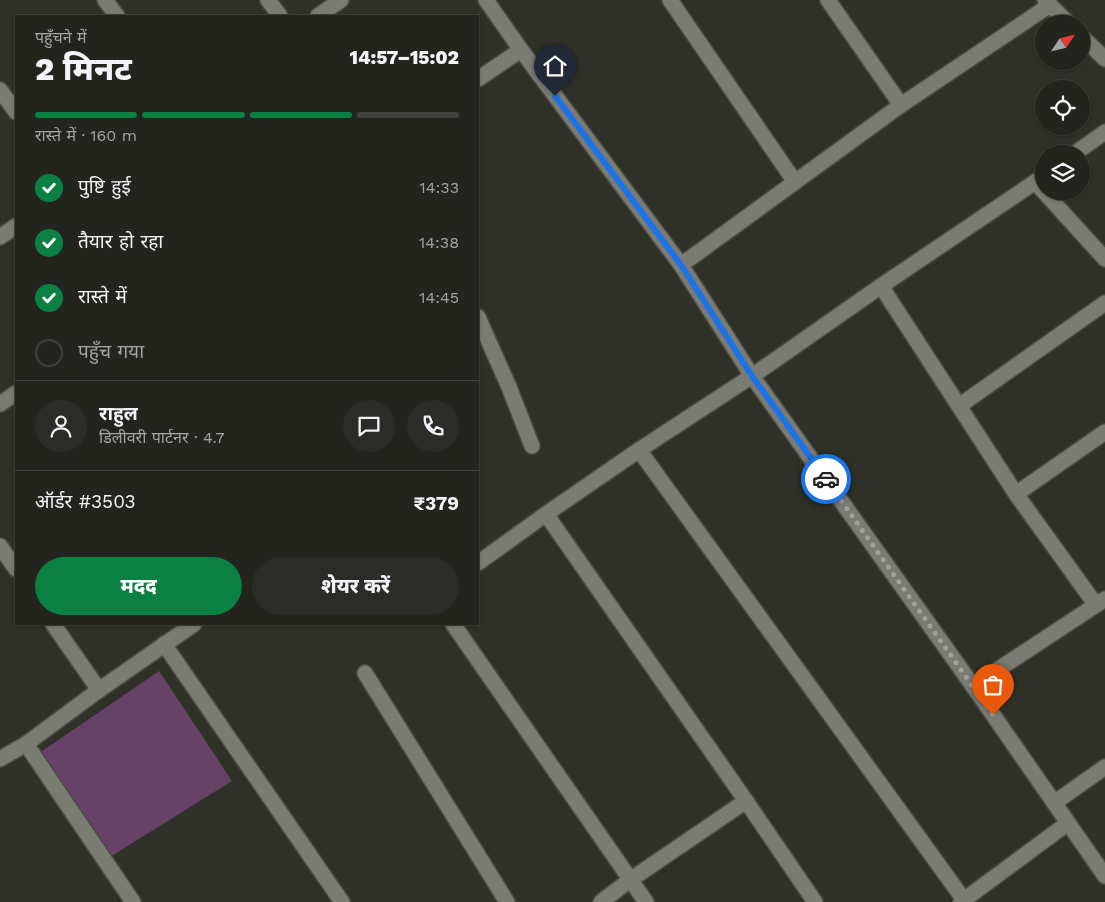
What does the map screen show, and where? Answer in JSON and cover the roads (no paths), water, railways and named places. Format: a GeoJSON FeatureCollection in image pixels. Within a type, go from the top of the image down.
{"type":"FeatureCollection","features":[{"type":"Feature","properties":{"kind":"street"},"geometry":{"type":"LineString","coordinates":[[105,0],[116,15]]}},
{"type":"Feature","properties":{"kind":"street"},"geometry":{"type":"LineString","coordinates":[[268,0],[279,15]]}},
{"type":"Feature","properties":{"kind":"street"},"geometry":{"type":"LineString","coordinates":[[319,15],[341,0]]}},
{"type":"Feature","properties":{"kind":"street"},"geometry":{"type":"LineString","coordinates":[[486,0],[681,265],[752,376],[973,686],[1105,876]]}},
{"type":"Feature","properties":{"kind":"street"},"geometry":{"type":"LineString","coordinates":[[670,0],[794,182]]}},
{"type":"Feature","properties":{"kind":"street"},"geometry":{"type":"LineString","coordinates":[[828,0],[901,105]]}},
{"type":"Feature","properties":{"kind":"street"},"geometry":{"type":"LineString","coordinates":[[681,265],[901,105],[1048,3],[1060,15]]}},
{"type":"Feature","properties":{"kind":"street"},"geometry":{"type":"LineString","coordinates":[[1090,45],[1105,59]]}},
{"type":"Feature","properties":{"kind":"street"},"geometry":{"type":"LineString","coordinates":[[479,78],[521,50]]}},
{"type":"Feature","properties":{"kind":"street"},"geometry":{"type":"LineString","coordinates":[[0,90],[15,111]]}},
{"type":"Feature","properties":{"kind":"street"},"geometry":{"type":"LineString","coordinates":[[1087,145],[1105,132]]}},
{"type":"Feature","properties":{"kind":"street"},"geometry":{"type":"LineString","coordinates":[[479,562],[639,450],[752,376],[1035,182]]}},
{"type":"Feature","properties":{"kind":"street"},"geometry":{"type":"LineString","coordinates":[[1057,200],[1105,259]]}},
{"type":"Feature","properties":{"kind":"street"},"geometry":{"type":"LineString","coordinates":[[0,237],[15,227]]}},
{"type":"Feature","properties":{"kind":"street"},"geometry":{"type":"LineString","coordinates":[[882,286],[1016,494],[1100,602],[973,686]]}},
{"type":"Feature","properties":{"kind":"street"},"geometry":{"type":"LineString","coordinates":[[959,406],[1105,303]]}},
{"type":"Feature","properties":{"kind":"street"},"geometry":{"type":"LineString","coordinates":[[479,319],[509,387],[532,446]]}},
{"type":"Feature","properties":{"kind":"street"},"geometry":{"type":"LineString","coordinates":[[0,404],[15,394]]}},
{"type":"Feature","properties":{"kind":"street"},"geometry":{"type":"LineString","coordinates":[[1016,494],[1105,432]]}},
{"type":"Feature","properties":{"kind":"street"},"geometry":{"type":"LineString","coordinates":[[639,450],[963,901],[1068,823]]}},
{"type":"Feature","properties":{"kind":"street"},"geometry":{"type":"LineString","coordinates":[[546,514],[815,902]]}},
{"type":"Feature","properties":{"kind":"street"},"geometry":{"type":"LineString","coordinates":[[55,625],[99,690]]}},
{"type":"Feature","properties":{"kind":"street"},"geometry":{"type":"LineString","coordinates":[[0,759],[26,744],[192,625]]}},
{"type":"Feature","properties":{"kind":"street"},"geometry":{"type":"LineString","coordinates":[[454,625],[646,902]]}},
{"type":"Feature","properties":{"kind":"street"},"geometry":{"type":"LineString","coordinates":[[164,644],[342,902]]}},
{"type":"Feature","properties":{"kind":"street"},"geometry":{"type":"LineString","coordinates":[[365,673],[507,902]]}},
{"type":"Feature","properties":{"kind":"street"},"geometry":{"type":"LineString","coordinates":[[26,744],[133,902]]}},
{"type":"Feature","properties":{"kind":"street"},"geometry":{"type":"LineString","coordinates":[[1054,803],[1105,767]]}},
{"type":"Feature","properties":{"kind":"street"},"geometry":{"type":"LineString","coordinates":[[601,902],[746,800]]}}]}
